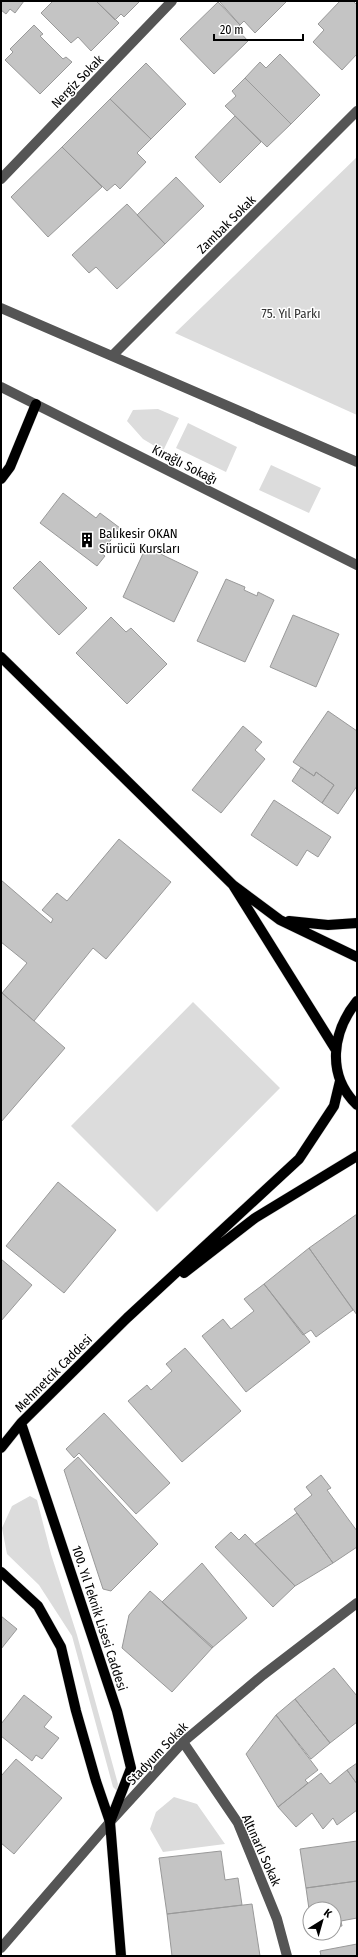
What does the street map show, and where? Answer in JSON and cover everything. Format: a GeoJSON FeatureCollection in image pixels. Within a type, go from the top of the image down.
{"type":"FeatureCollection","features":[{"type":"Feature","properties":{"kind":"main road"},"geometry":{"type":"LineString","coordinates":[[1,479],[10,467],[36,404]]}},
{"type":"Feature","properties":{"kind":"main road"},"geometry":{"type":"LineString","coordinates":[[1,657],[233,885],[280,920],[357,957]]}},
{"type":"Feature","properties":{"kind":"main road"},"geometry":{"type":"LineString","coordinates":[[233,885],[336,1050]]}},
{"type":"Feature","properties":{"kind":"main road"},"geometry":{"type":"LineString","coordinates":[[280,920],[328,926],[357,923]]}},
{"type":"Feature","properties":{"kind":"main road"},"geometry":{"type":"LineString","coordinates":[[357,1001],[346,1015],[338,1036],[336,1050],[340,1081],[357,1105]]}},
{"type":"Feature","properties":{"kind":"main road"},"geometry":{"type":"LineString","coordinates":[[127,1318],[299,1159],[334,1106],[340,1081]]}},
{"type":"Feature","properties":{"kind":"main road"},"geometry":{"type":"LineString","coordinates":[[127,1318],[255,1218],[357,1156]]}},
{"type":"Feature","properties":{"kind":"main road","name":"Mehmetcik Caddesi"},"geometry":{"type":"LineString","coordinates":[[1,1448],[21,1423],[127,1318]]}},
{"type":"Feature","properties":{"kind":"main road","name":"100. Yıl Teknik Lisesi Caddesi"},"geometry":{"type":"LineString","coordinates":[[21,1423],[117,1711],[130,1768],[110,1822]]}},
{"type":"Feature","properties":{"kind":"main road","name":"100. Yıl Teknik Lisesi Caddesi"},"geometry":{"type":"LineString","coordinates":[[1,1572],[38,1606],[61,1647],[76,1711],[96,1782],[110,1822],[121,1956]]}},
{"type":"Feature","properties":{"kind":"street","name":"Nergiz Sokak"},"geometry":{"type":"LineString","coordinates":[[1,179],[172,1]]}},
{"type":"Feature","properties":{"kind":"street","name":"Zambak Sokak"},"geometry":{"type":"LineString","coordinates":[[112,356],[357,111]]}},
{"type":"Feature","properties":{"kind":"street"},"geometry":{"type":"LineString","coordinates":[[1,308],[357,462]]}},
{"type":"Feature","properties":{"kind":"street","name":"Kırağlı Sokağı"},"geometry":{"type":"LineString","coordinates":[[1,387],[357,564]]}},
{"type":"Feature","properties":{"kind":"street","name":"Stadyum Sokak"},"geometry":{"type":"LineString","coordinates":[[1,1948],[110,1822],[183,1742],[263,1675],[357,1603]]}},
{"type":"Feature","properties":{"kind":"street","name":"Altınarlı Sokak"},"geometry":{"type":"LineString","coordinates":[[183,1742],[238,1823],[277,1919],[287,1956]]}},
{"type":"Feature","properties":{"kind":"green space","name":"75. Yıl Parkı"},"geometry":{"type":"Polygon","coordinates":[[[357,157],[357,415],[175,333],[357,157]]]}},
{"type":"Feature","properties":{"kind":"green space"},"geometry":{"type":"Polygon","coordinates":[[[158,409],[179,418],[163,451],[143,439],[127,421],[133,410],[158,409]]]}},
{"type":"Feature","properties":{"kind":"green space"},"geometry":{"type":"Polygon","coordinates":[[[188,423],[237,447],[226,472],[176,448],[188,423]]]}},
{"type":"Feature","properties":{"kind":"green space"},"geometry":{"type":"Polygon","coordinates":[[[271,465],[321,488],[309,513],[259,490],[271,465]]]}},
{"type":"Feature","properties":{"kind":"green space"},"geometry":{"type":"Polygon","coordinates":[[[193,1002],[280,1088],[157,1212],[71,1126],[193,1002]]]}},
{"type":"Feature","properties":{"kind":"green space"},"geometry":{"type":"Polygon","coordinates":[[[30,1496],[37,1500],[51,1554],[77,1635],[118,1784],[117,1791],[113,1787],[72,1636],[39,1585],[7,1554],[2,1528],[12,1506],[30,1496]]]}},
{"type":"Feature","properties":{"kind":"green space"},"geometry":{"type":"Polygon","coordinates":[[[174,1797],[197,1804],[225,1844],[163,1852],[150,1829],[156,1812],[174,1797]]]}},
{"type":"Feature","properties":{"kind":"building"},"geometry":{"type":"Polygon","coordinates":[[[1,1],[24,1],[15,13],[10,9],[6,14],[1,10],[1,1]]]}},
{"type":"Feature","properties":{"kind":"building"},"geometry":{"type":"Polygon","coordinates":[[[53,1],[96,1],[119,23],[91,51],[78,37],[71,43],[41,13],[53,1]]]}},
{"type":"Feature","properties":{"kind":"building"},"geometry":{"type":"Polygon","coordinates":[[[96,1],[140,1],[124,17],[121,14],[115,20],[96,1]]]}},
{"type":"Feature","properties":{"kind":"building"},"geometry":{"type":"Polygon","coordinates":[[[219,1],[287,1],[255,33],[244,21],[240,25],[219,1]]]}},
{"type":"Feature","properties":{"kind":"building"},"geometry":{"type":"Polygon","coordinates":[[[340,1],[353,1],[357,5],[357,54],[342,70],[313,42],[324,30],[318,24],[340,1]]]}},
{"type":"Feature","properties":{"kind":"building"},"geometry":{"type":"Polygon","coordinates":[[[218,2],[240,25],[237,29],[248,41],[214,74],[180,39],[218,2]]]}},
{"type":"Feature","properties":{"kind":"building"},"geometry":{"type":"Polygon","coordinates":[[[34,25],[43,34],[40,36],[63,59],[66,57],[72,62],[40,94],[5,60],[13,52],[10,49],[34,25]]]}},
{"type":"Feature","properties":{"kind":"building"},"geometry":{"type":"Polygon","coordinates":[[[280,54],[320,95],[291,124],[245,78],[260,62],[266,68],[280,54]]]}},
{"type":"Feature","properties":{"kind":"building"},"geometry":{"type":"Polygon","coordinates":[[[146,63],[186,104],[151,139],[110,99],[146,63]]]}},
{"type":"Feature","properties":{"kind":"building"},"geometry":{"type":"Polygon","coordinates":[[[245,78],[291,124],[267,147],[225,106],[236,96],[232,91],[245,78]]]}},
{"type":"Feature","properties":{"kind":"building"},"geometry":{"type":"Polygon","coordinates":[[[110,99],[151,139],[137,153],[146,162],[120,189],[115,184],[107,191],[62,147],[110,99]]]}},
{"type":"Feature","properties":{"kind":"building"},"geometry":{"type":"Polygon","coordinates":[[[235,116],[261,142],[220,183],[195,157],[235,116]]]}},
{"type":"Feature","properties":{"kind":"building"},"geometry":{"type":"Polygon","coordinates":[[[62,147],[102,187],[48,237],[11,197],[62,147]]]}},
{"type":"Feature","properties":{"kind":"building"},"geometry":{"type":"Polygon","coordinates":[[[176,177],[204,206],[165,244],[137,215],[176,177]]]}},
{"type":"Feature","properties":{"kind":"building"},"geometry":{"type":"Polygon","coordinates":[[[127,204],[165,244],[117,289],[96,267],[89,273],[72,255],[127,204]]]}},
{"type":"Feature","properties":{"kind":"building","name":"Balıkesir OKAN Sürücü Kursları"},"geometry":{"type":"Polygon","coordinates":[[[63,493],[96,518],[100,513],[120,528],[101,553],[105,556],[97,566],[40,523],[63,493]]]}},
{"type":"Feature","properties":{"kind":"building"},"geometry":{"type":"Polygon","coordinates":[[[146,547],[198,572],[174,622],[123,597],[146,547]]]}},
{"type":"Feature","properties":{"kind":"building"},"geometry":{"type":"Polygon","coordinates":[[[40,561],[87,608],[59,635],[13,588],[40,561]]]}},
{"type":"Feature","properties":{"kind":"building"},"geometry":{"type":"Polygon","coordinates":[[[226,579],[245,587],[244,590],[257,596],[258,592],[274,600],[245,662],[197,641],[226,579]]]}},
{"type":"Feature","properties":{"kind":"building"},"geometry":{"type":"Polygon","coordinates":[[[293,615],[339,634],[316,687],[270,667],[293,615]]]}},
{"type":"Feature","properties":{"kind":"building"},"geometry":{"type":"Polygon","coordinates":[[[111,617],[126,632],[131,628],[167,664],[127,704],[76,653],[111,617]]]}},
{"type":"Feature","properties":{"kind":"building"},"geometry":{"type":"Polygon","coordinates":[[[328,711],[357,731],[357,786],[338,814],[322,803],[334,785],[316,772],[314,776],[293,762],[328,711]]]}},
{"type":"Feature","properties":{"kind":"building"},"geometry":{"type":"Polygon","coordinates":[[[243,726],[262,742],[255,750],[265,759],[221,813],[192,790],[243,726]]]}},
{"type":"Feature","properties":{"kind":"building"},"geometry":{"type":"Polygon","coordinates":[[[301,767],[314,776],[316,772],[334,785],[322,803],[292,781],[301,767]]]}},
{"type":"Feature","properties":{"kind":"building"},"geometry":{"type":"Polygon","coordinates":[[[274,800],[331,837],[318,857],[307,850],[297,866],[251,835],[274,800]]]}},
{"type":"Feature","properties":{"kind":"building"},"geometry":{"type":"Polygon","coordinates":[[[119,839],[171,882],[106,959],[93,948],[34,1021],[2,993],[27,963],[1,942],[1,880],[51,923],[53,919],[42,910],[57,893],[67,901],[119,839]]]}},
{"type":"Feature","properties":{"kind":"building"},"geometry":{"type":"Polygon","coordinates":[[[1,992],[65,1048],[1,1122],[1,992]]]}},
{"type":"Feature","properties":{"kind":"building"},"geometry":{"type":"Polygon","coordinates":[[[58,1182],[116,1230],[64,1293],[6,1246],[58,1182]]]}},
{"type":"Feature","properties":{"kind":"building"},"geometry":{"type":"Polygon","coordinates":[[[357,1214],[357,1315],[309,1248],[357,1214]]]}},
{"type":"Feature","properties":{"kind":"building"},"geometry":{"type":"Polygon","coordinates":[[[309,1248],[353,1310],[316,1337],[311,1330],[303,1335],[264,1284],[309,1248]]]}},
{"type":"Feature","properties":{"kind":"building"},"geometry":{"type":"Polygon","coordinates":[[[1,1259],[32,1285],[1,1321],[1,1259]]]}},
{"type":"Feature","properties":{"kind":"building"},"geometry":{"type":"Polygon","coordinates":[[[264,1284],[310,1342],[246,1392],[202,1336],[223,1319],[231,1329],[254,1311],[244,1299],[264,1284]]]}},
{"type":"Feature","properties":{"kind":"building"},"geometry":{"type":"Polygon","coordinates":[[[185,1348],[241,1411],[182,1462],[128,1401],[147,1385],[151,1390],[172,1371],[166,1364],[185,1348]]]}},
{"type":"Feature","properties":{"kind":"building"},"geometry":{"type":"Polygon","coordinates":[[[104,1413],[170,1483],[136,1514],[79,1453],[74,1458],[66,1449],[104,1413]]]}},
{"type":"Feature","properties":{"kind":"building"},"geometry":{"type":"Polygon","coordinates":[[[78,1457],[158,1544],[111,1591],[103,1589],[64,1470],[78,1457]]]}},
{"type":"Feature","properties":{"kind":"building"},"geometry":{"type":"Polygon","coordinates":[[[321,1475],[331,1488],[327,1490],[357,1531],[357,1547],[333,1563],[294,1509],[312,1495],[306,1487],[321,1475]]]}},
{"type":"Feature","properties":{"kind":"building"},"geometry":{"type":"Polygon","coordinates":[[[297,1513],[333,1563],[295,1586],[255,1544],[297,1513]]]}},
{"type":"Feature","properties":{"kind":"building"},"geometry":{"type":"Polygon","coordinates":[[[231,1532],[239,1540],[245,1534],[295,1586],[273,1607],[215,1547],[231,1532]]]}},
{"type":"Feature","properties":{"kind":"building"},"geometry":{"type":"Polygon","coordinates":[[[202,1563],[247,1618],[212,1648],[162,1602],[202,1563]]]}},
{"type":"Feature","properties":{"kind":"building"},"geometry":{"type":"Polygon","coordinates":[[[150,1591],[213,1647],[172,1692],[122,1648],[129,1615],[150,1591]]]}},
{"type":"Feature","properties":{"kind":"building"},"geometry":{"type":"Polygon","coordinates":[[[1,1616],[17,1629],[1,1649],[1,1616]]]}},
{"type":"Feature","properties":{"kind":"building"},"geometry":{"type":"Polygon","coordinates":[[[334,1668],[357,1696],[357,1722],[330,1743],[295,1699],[334,1668]]]}},
{"type":"Feature","properties":{"kind":"building"},"geometry":{"type":"Polygon","coordinates":[[[24,1695],[52,1717],[44,1727],[59,1738],[42,1759],[36,1755],[32,1761],[1,1736],[1,1724],[24,1695]]]}},
{"type":"Feature","properties":{"kind":"building"},"geometry":{"type":"Polygon","coordinates":[[[295,1699],[330,1743],[311,1759],[276,1715],[295,1699]]]}},
{"type":"Feature","properties":{"kind":"building"},"geometry":{"type":"Polygon","coordinates":[[[276,1715],[318,1770],[305,1780],[308,1783],[278,1807],[246,1754],[276,1715]]]}},
{"type":"Feature","properties":{"kind":"building"},"geometry":{"type":"Polygon","coordinates":[[[16,1759],[62,1798],[14,1854],[1,1843],[1,1776],[16,1759]]]}},
{"type":"Feature","properties":{"kind":"building"},"geometry":{"type":"Polygon","coordinates":[[[357,1763],[357,1784],[347,1770],[357,1763]]]}},
{"type":"Feature","properties":{"kind":"building"},"geometry":{"type":"Polygon","coordinates":[[[347,1770],[357,1784],[357,1810],[337,1825],[333,1818],[323,1829],[312,1813],[296,1827],[278,1807],[321,1773],[330,1784],[347,1770]]]}},
{"type":"Feature","properties":{"kind":"building"},"geometry":{"type":"Polygon","coordinates":[[[357,1841],[357,1881],[306,1888],[300,1849],[357,1841]]]}},
{"type":"Feature","properties":{"kind":"building"},"geometry":{"type":"Polygon","coordinates":[[[221,1851],[225,1880],[238,1878],[242,1905],[167,1914],[159,1858],[221,1851]]]}},
{"type":"Feature","properties":{"kind":"building"},"geometry":{"type":"Polygon","coordinates":[[[357,1881],[357,1918],[342,1921],[342,1901],[308,1901],[306,1888],[357,1881]]]}},
{"type":"Feature","properties":{"kind":"building"},"geometry":{"type":"Polygon","coordinates":[[[252,1904],[260,1956],[172,1956],[167,1914],[252,1904]]]}},
{"type":"Feature","properties":{"kind":"building"},"geometry":{"type":"Polygon","coordinates":[[[357,1944],[357,1956],[321,1956],[320,1951],[357,1944]]]}},
{"type":"Feature","properties":{"kind":"place","name":"Balıkesir OKAN Sürücü Kursları"},"geometry":{"type":"Point","coordinates":[87,540]}}]}
